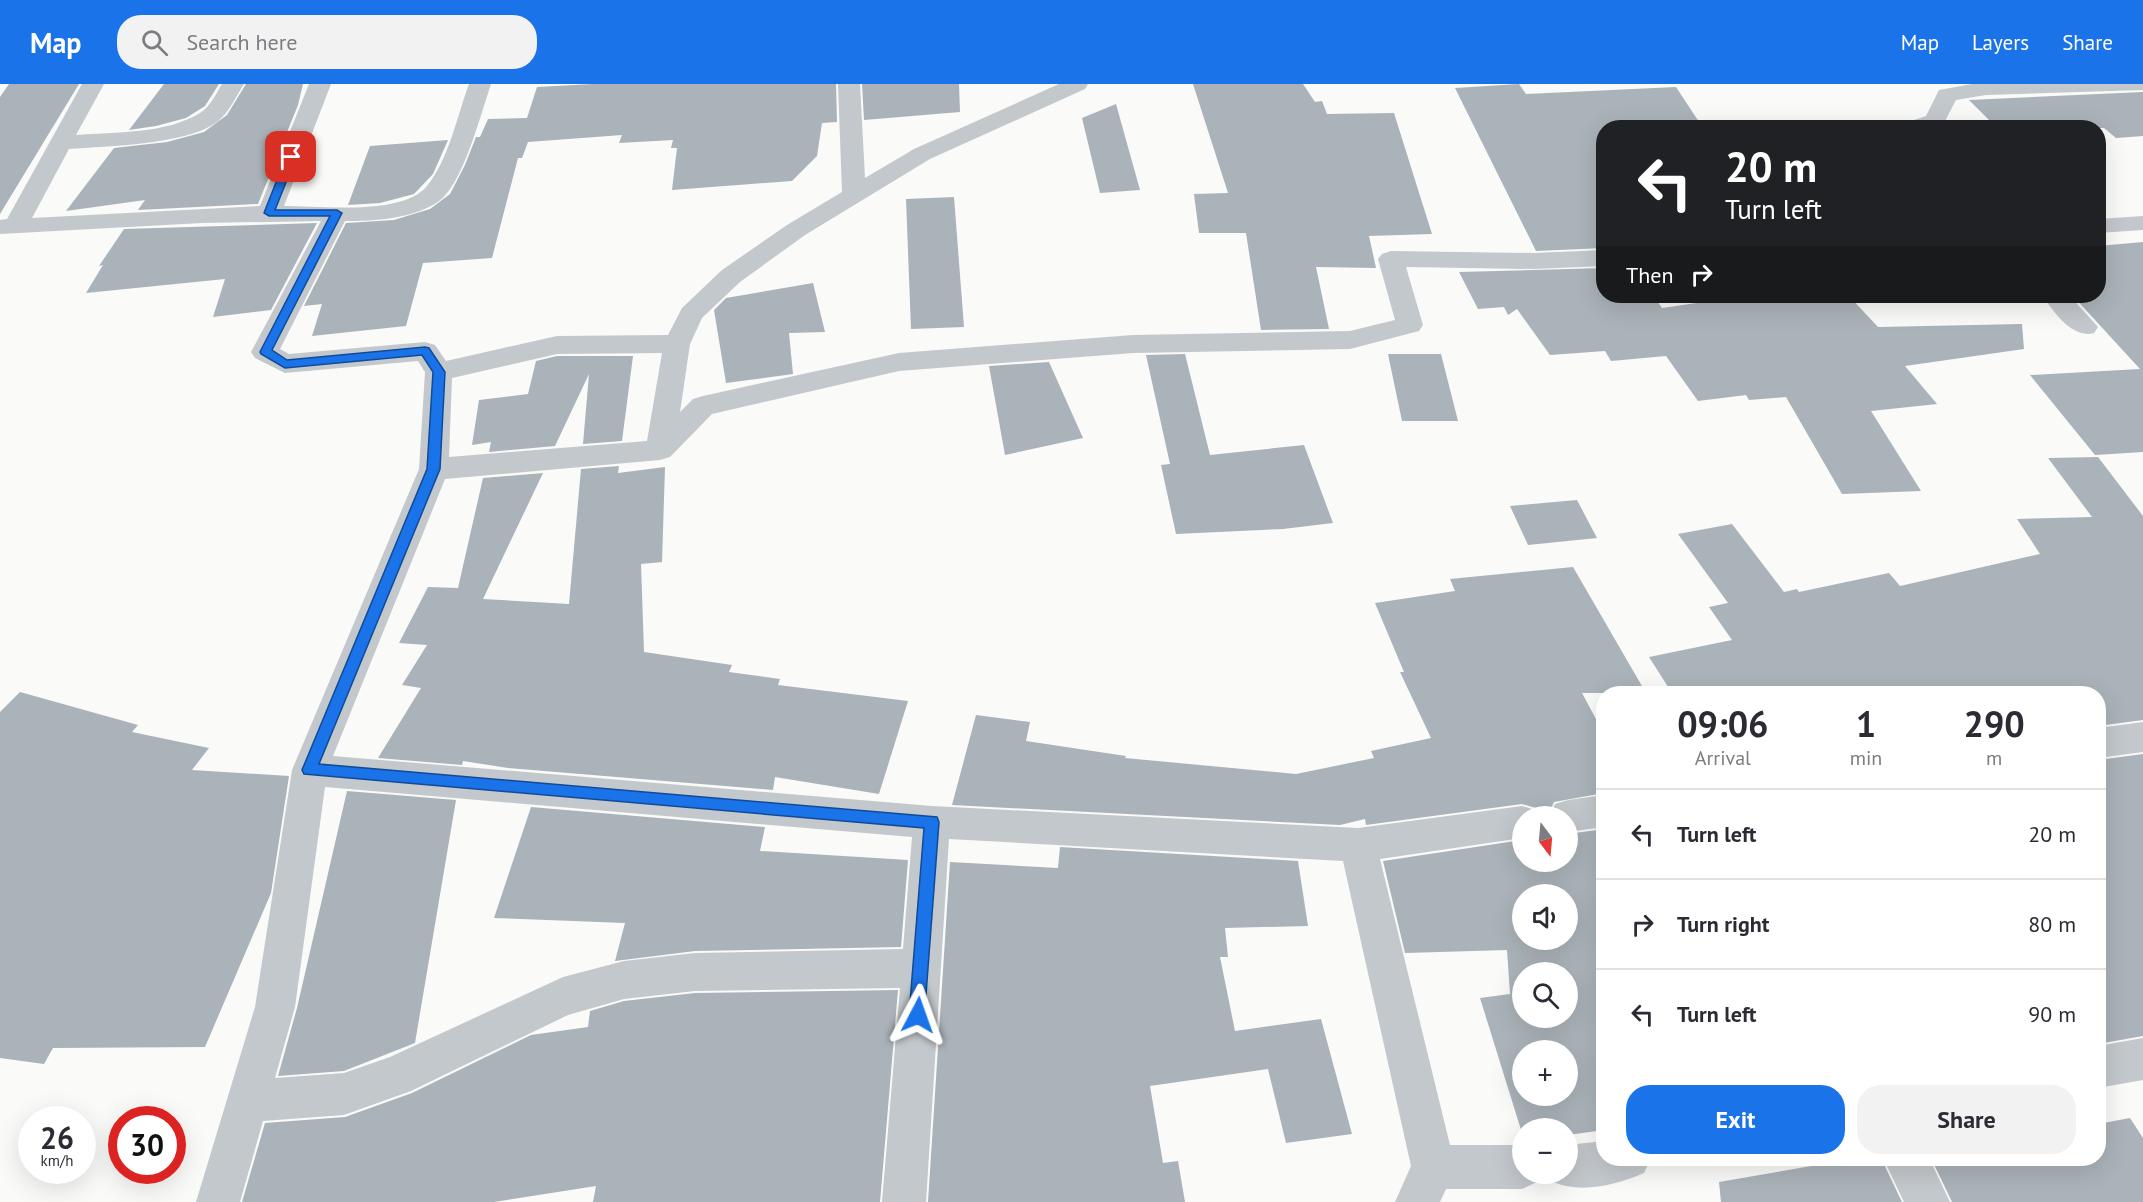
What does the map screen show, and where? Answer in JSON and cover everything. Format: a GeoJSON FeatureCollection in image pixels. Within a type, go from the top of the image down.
{"type":"FeatureCollection","features":[{"type":"Feature","properties":{"kind":"street"},"geometry":{"type":"LineString","coordinates":[[8,226],[60,143],[93,84]]}},
{"type":"Feature","properties":{"kind":"street"},"geometry":{"type":"LineString","coordinates":[[60,143],[165,131],[194,125],[210,116],[233,84]]}},
{"type":"Feature","properties":{"kind":"street"},"geometry":{"type":"LineString","coordinates":[[269,213],[320,84]]}},
{"type":"Feature","properties":{"kind":"street"},"geometry":{"type":"LineString","coordinates":[[8,226],[394,209],[432,195],[444,181],[480,84]]}},
{"type":"Feature","properties":{"kind":"street"},"geometry":{"type":"LineString","coordinates":[[849,84],[854,193]]}},
{"type":"Feature","properties":{"kind":"street"},"geometry":{"type":"LineString","coordinates":[[660,450],[677,344],[691,314],[732,276],[796,230],[922,154],[1077,84]]}},
{"type":"Feature","properties":{"kind":"street"},"geometry":{"type":"LineString","coordinates":[[1935,120],[1947,95],[1986,88],[2142,84]]}},
{"type":"Feature","properties":{"kind":"street"},"geometry":{"type":"LineString","coordinates":[[218,1202],[275,1006],[310,770],[434,469],[439,372],[425,351],[285,364],[265,352],[337,213]]}},
{"type":"Feature","properties":{"kind":"street"},"geometry":{"type":"LineString","coordinates":[[2106,225],[2143,223]]}},
{"type":"Feature","properties":{"kind":"street"},"geometry":{"type":"LineString","coordinates":[[434,469],[660,450],[703,406],[899,362],[1133,344],[1350,340],[1410,326],[1391,259],[1534,261],[1596,258]]}},
{"type":"Feature","properties":{"kind":"street"},"geometry":{"type":"LineString","coordinates":[[2063,303],[2085,327]]}},
{"type":"Feature","properties":{"kind":"street"},"geometry":{"type":"LineString","coordinates":[[439,372],[556,345],[677,344]]}},
{"type":"Feature","properties":{"kind":"street"},"geometry":{"type":"LineString","coordinates":[[2106,742],[2143,737]]}},
{"type":"Feature","properties":{"kind":"street"},"geometry":{"type":"LineString","coordinates":[[310,770],[932,822],[1358,845],[1512,823]]}},
{"type":"Feature","properties":{"kind":"street"},"geometry":{"type":"LineString","coordinates":[[1578,815],[1596,812]]}},
{"type":"Feature","properties":{"kind":"street"},"geometry":{"type":"LineString","coordinates":[[904,1202],[932,822]]}},
{"type":"Feature","properties":{"kind":"street"},"geometry":{"type":"LineString","coordinates":[[1358,845],[1425,1185],[1512,1169]]}},
{"type":"Feature","properties":{"kind":"street"},"geometry":{"type":"LineString","coordinates":[[247,1101],[344,1094],[396,1076],[563,997],[624,980],[696,972],[921,968]]}},
{"type":"Feature","properties":{"kind":"street"},"geometry":{"type":"LineString","coordinates":[[2106,1066],[2143,1059]]}},
{"type":"Feature","properties":{"kind":"street"},"geometry":{"type":"LineString","coordinates":[[1578,1166],[1596,1163]]}},
{"type":"Feature","properties":{"kind":"street"},"geometry":{"type":"LineString","coordinates":[[1909,1166],[1928,1202]]}},
{"type":"Feature","properties":{"kind":"building"},"geometry":{"type":"Polygon","coordinates":[[[9,84],[79,84],[0,214],[0,97],[9,84]]]}},
{"type":"Feature","properties":{"kind":"building"},"geometry":{"type":"Polygon","coordinates":[[[164,84],[219,84],[205,106],[186,118],[129,130],[164,84]]]}},
{"type":"Feature","properties":{"kind":"building"},"geometry":{"type":"Polygon","coordinates":[[[246,84],[303,84],[298,105],[258,204],[138,210],[145,200],[66,211],[114,148],[167,142],[204,132],[227,115],[246,84]]]}},
{"type":"Feature","properties":{"kind":"building"},"geometry":{"type":"Polygon","coordinates":[[[593,84],[836,84],[837,122],[822,123],[817,156],[792,181],[672,190],[677,148],[671,148],[673,140],[619,143],[622,135],[528,142],[522,158],[518,158],[492,258],[423,263],[406,326],[312,336],[322,304],[304,306],[346,223],[394,220],[430,209],[450,194],[476,137],[480,137],[488,119],[527,118],[537,87],[593,84]]]}},
{"type":"Feature","properties":{"kind":"building"},"geometry":{"type":"Polygon","coordinates":[[[862,84],[959,84],[960,112],[864,120],[862,84]]]}},
{"type":"Feature","properties":{"kind":"building"},"geometry":{"type":"Polygon","coordinates":[[[1193,84],[1303,84],[1315,102],[1322,101],[1327,114],[1394,113],[1432,234],[1369,236],[1376,268],[1316,267],[1329,329],[1261,330],[1246,233],[1199,233],[1194,194],[1228,193],[1193,84]]]}},
{"type":"Feature","properties":{"kind":"building"},"geometry":{"type":"Polygon","coordinates":[[[1519,84],[1526,94],[1676,87],[1698,120],[1596,120],[1596,248],[1536,251],[1455,88],[1519,84]]]}},
{"type":"Feature","properties":{"kind":"building"},"geometry":{"type":"Polygon","coordinates":[[[2143,92],[2143,136],[2116,138],[2106,130],[2106,120],[1989,120],[1969,100],[2143,92]]]}},
{"type":"Feature","properties":{"kind":"building"},"geometry":{"type":"Polygon","coordinates":[[[1116,104],[1140,190],[1100,193],[1082,118],[1116,104]]]}},
{"type":"Feature","properties":{"kind":"building"},"geometry":{"type":"Polygon","coordinates":[[[448,140],[433,174],[414,194],[380,203],[348,205],[370,146],[448,140]]]}},
{"type":"Feature","properties":{"kind":"building"},"geometry":{"type":"Polygon","coordinates":[[[954,197],[964,327],[911,329],[906,199],[954,197]]]}},
{"type":"Feature","properties":{"kind":"building"},"geometry":{"type":"Polygon","coordinates":[[[317,223],[271,310],[213,317],[225,279],[86,293],[103,265],[99,266],[124,229],[317,223]]]}},
{"type":"Feature","properties":{"kind":"building"},"geometry":{"type":"Polygon","coordinates":[[[2143,242],[2143,452],[2095,455],[2030,375],[2140,369],[2079,303],[2106,303],[2106,245],[2143,242]]]}},
{"type":"Feature","properties":{"kind":"building"},"geometry":{"type":"Polygon","coordinates":[[[1596,268],[1596,303],[1659,303],[1662,308],[1697,303],[1856,303],[1878,327],[2022,324],[2024,349],[1905,366],[1937,404],[1871,411],[1921,491],[1842,494],[1786,397],[1749,400],[1746,395],[1698,401],[1666,356],[1611,361],[1605,351],[1550,355],[1517,309],[1508,315],[1504,307],[1478,309],[1459,272],[1596,268]]]}},
{"type":"Feature","properties":{"kind":"building"},"geometry":{"type":"Polygon","coordinates":[[[813,283],[825,332],[789,333],[793,374],[726,383],[714,310],[726,298],[813,283]]]}},
{"type":"Feature","properties":{"kind":"building"},"geometry":{"type":"Polygon","coordinates":[[[1185,354],[1210,455],[1304,445],[1333,523],[1283,529],[1176,534],[1161,465],[1170,464],[1146,355],[1185,354]]]}},
{"type":"Feature","properties":{"kind":"building"},"geometry":{"type":"Polygon","coordinates":[[[1388,354],[1441,354],[1458,421],[1402,421],[1388,354]]]}},
{"type":"Feature","properties":{"kind":"building"},"geometry":{"type":"Polygon","coordinates":[[[557,356],[633,356],[622,441],[583,444],[589,374],[555,446],[489,452],[491,442],[472,445],[479,400],[528,394],[536,361],[557,356]]]}},
{"type":"Feature","properties":{"kind":"building"},"geometry":{"type":"Polygon","coordinates":[[[1049,362],[1083,438],[1005,455],[989,366],[1049,362]]]}},
{"type":"Feature","properties":{"kind":"building"},"geometry":{"type":"Polygon","coordinates":[[[2098,457],[2143,516],[2143,720],[2106,725],[2106,686],[1668,686],[1649,657],[1732,640],[1709,607],[1728,603],[1678,534],[1732,524],[1784,592],[1797,589],[1799,592],[1889,573],[1900,586],[2040,554],[2017,519],[2092,517],[2048,458],[2098,457]]]}},
{"type":"Feature","properties":{"kind":"building"},"geometry":{"type":"Polygon","coordinates":[[[619,466],[618,473],[665,467],[662,562],[641,564],[644,652],[732,665],[729,672],[780,679],[778,685],[908,701],[879,794],[775,777],[773,790],[508,768],[463,761],[462,765],[378,758],[421,688],[402,685],[427,645],[399,643],[428,587],[458,588],[483,478],[543,473],[483,599],[569,604],[581,469],[619,466]]]}},
{"type":"Feature","properties":{"kind":"building"},"geometry":{"type":"Polygon","coordinates":[[[1577,500],[1597,538],[1528,545],[1510,506],[1577,500]]]}},
{"type":"Feature","properties":{"kind":"building"},"geometry":{"type":"Polygon","coordinates":[[[1573,567],[1642,686],[1596,686],[1596,693],[1582,693],[1596,719],[1596,794],[1554,802],[1552,806],[1522,804],[1366,825],[1365,819],[1340,825],[952,805],[976,715],[1030,722],[1026,741],[1126,756],[1125,758],[1296,774],[1374,758],[1371,751],[1431,738],[1400,672],[1404,672],[1375,603],[1455,591],[1450,579],[1573,567]]]}},
{"type":"Feature","properties":{"kind":"building"},"geometry":{"type":"Polygon","coordinates":[[[20,692],[138,725],[132,732],[209,748],[192,770],[289,776],[271,893],[205,1047],[53,1048],[44,1064],[0,1058],[0,712],[20,692]]]}},
{"type":"Feature","properties":{"kind":"building"},"geometry":{"type":"Polygon","coordinates":[[[2143,754],[2143,1036],[2106,1043],[2106,759],[2143,754]]]}},
{"type":"Feature","properties":{"kind":"building"},"geometry":{"type":"Polygon","coordinates":[[[347,791],[456,800],[415,1043],[344,1071],[278,1076],[297,1008],[347,791]]]}},
{"type":"Feature","properties":{"kind":"building"},"geometry":{"type":"Polygon","coordinates":[[[531,807],[765,827],[760,851],[908,860],[901,947],[695,951],[615,961],[625,923],[494,918],[531,807]]]}},
{"type":"Feature","properties":{"kind":"building"},"geometry":{"type":"Polygon","coordinates":[[[1596,830],[1596,1131],[1578,1134],[1578,1118],[1517,1118],[1514,1106],[1578,1106],[1578,1040],[1512,1040],[1512,1101],[1480,998],[1510,994],[1507,950],[1405,953],[1383,861],[1512,842],[1512,872],[1578,872],[1578,833],[1596,830]]]}},
{"type":"Feature","properties":{"kind":"building"},"geometry":{"type":"Polygon","coordinates":[[[1060,847],[1298,861],[1308,926],[1225,928],[1228,957],[1220,957],[1235,1031],[1321,1019],[1352,1134],[1286,1143],[1268,1069],[1150,1086],[1163,1163],[1178,1161],[1185,1202],[928,1202],[950,862],[1058,868],[1060,847]]]}},
{"type":"Feature","properties":{"kind":"building"},"geometry":{"type":"Polygon","coordinates":[[[898,990],[880,1202],[593,1202],[596,1186],[494,1202],[242,1202],[265,1123],[345,1117],[412,1093],[531,1035],[588,1027],[590,1011],[624,1001],[695,993],[898,990]]]}},
{"type":"Feature","properties":{"kind":"building"},"geometry":{"type":"Polygon","coordinates":[[[2130,1118],[2143,1138],[2143,1202],[1952,1202],[1935,1166],[2106,1166],[2106,1122],[2130,1118]]]}},
{"type":"Feature","properties":{"kind":"building"},"geometry":{"type":"Polygon","coordinates":[[[1812,1166],[1885,1166],[1902,1202],[1721,1202],[1719,1182],[1812,1166]]]}},
{"type":"Feature","properties":{"kind":"route"},"geometry":{"type":"LineString","coordinates":[[291,157],[269,213],[337,213],[265,352],[285,364],[425,351],[439,372],[434,469],[310,770],[932,822],[918,1015]]}}]}
